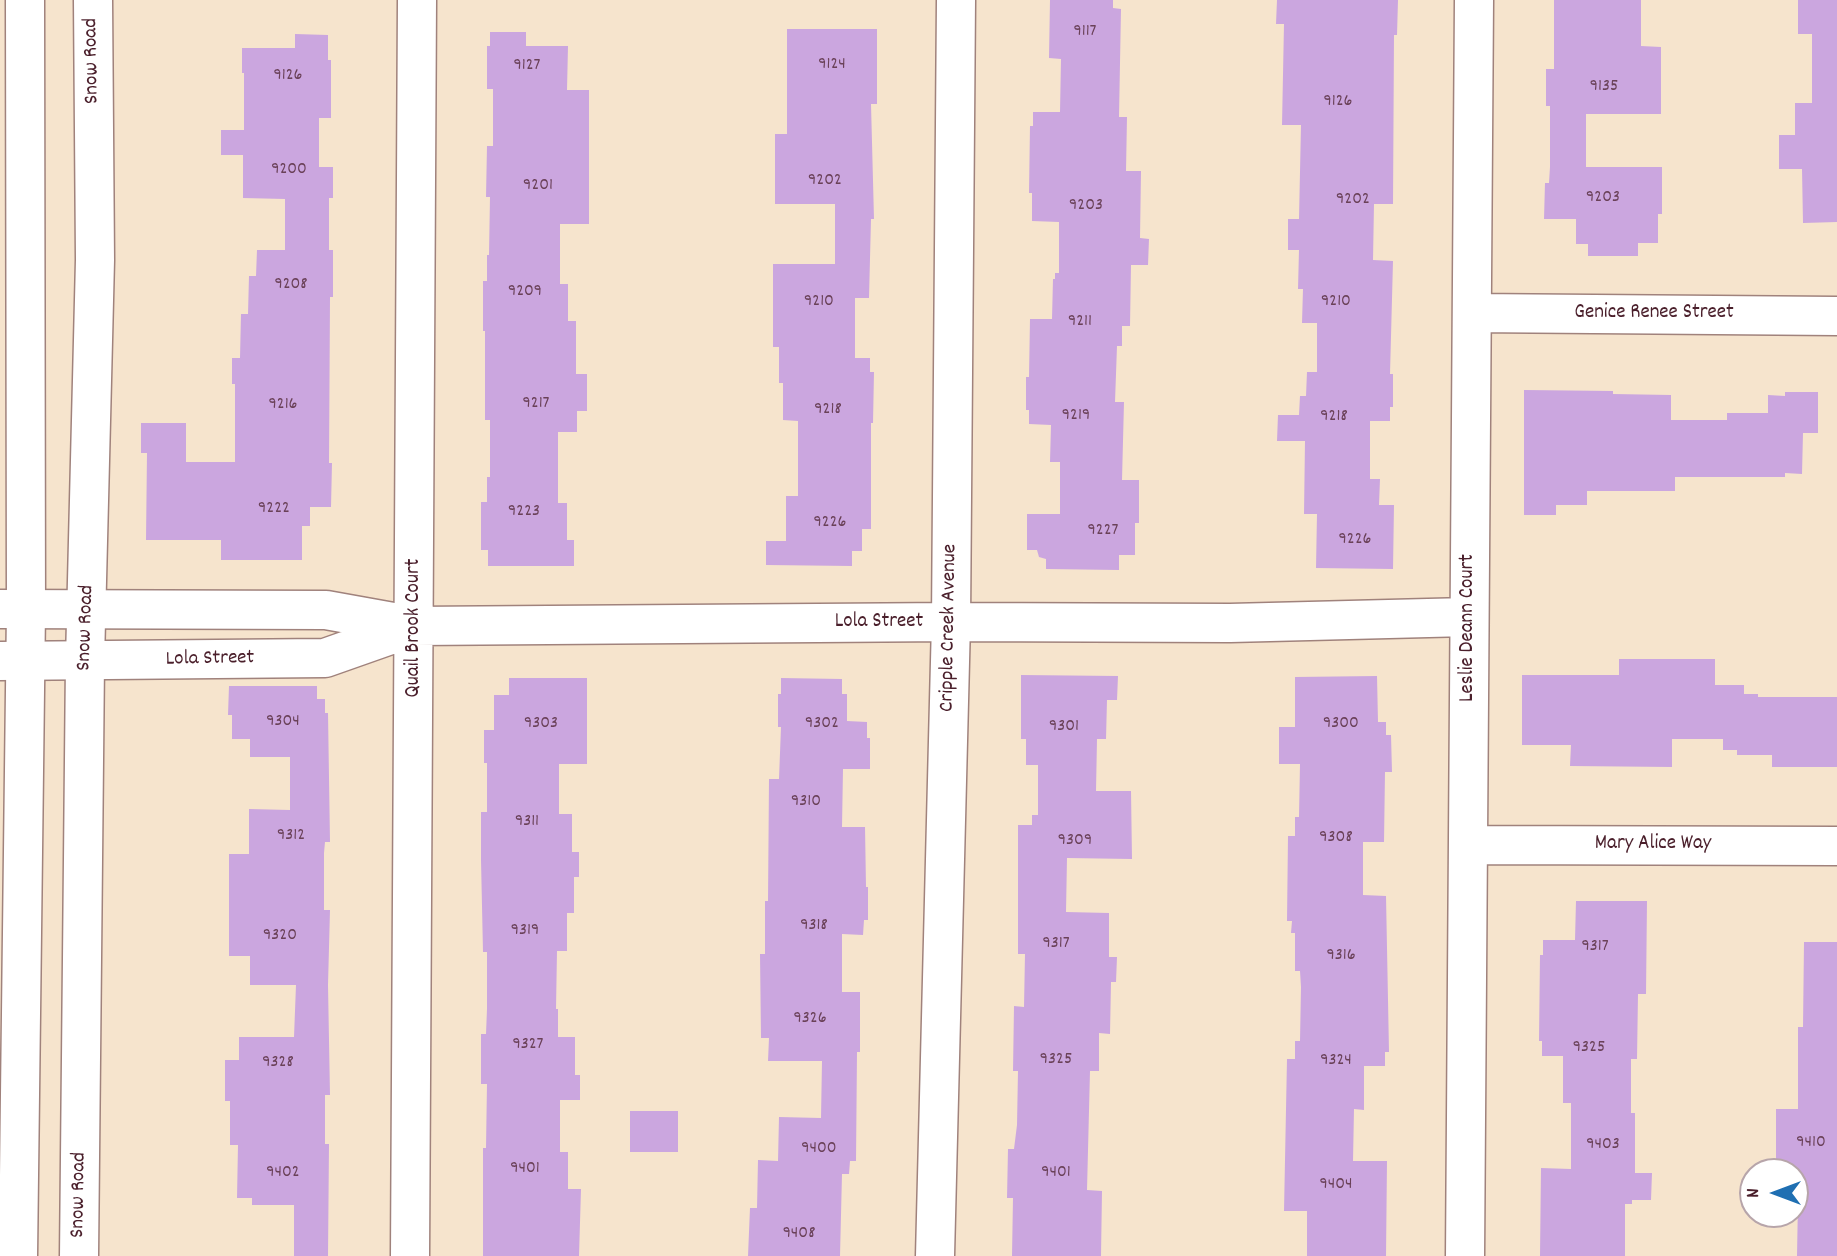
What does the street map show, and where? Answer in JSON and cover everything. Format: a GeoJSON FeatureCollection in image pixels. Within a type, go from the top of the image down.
{"type":"FeatureCollection","features":[{"type":"Feature","properties":{"kind":"street"},"geometry":{"type":"LineString","coordinates":[[18,1256],[12,661],[24,0]]}},
{"type":"Feature","properties":{"kind":"street","name":"Snow Road"},"geometry":{"type":"LineString","coordinates":[[79,1256],[85,661],[95,260],[93,0]]}},
{"type":"Feature","properties":{"kind":"street","name":"Quail Brook Court"},"geometry":{"type":"LineString","coordinates":[[411,1256],[416,0]]}},
{"type":"Feature","properties":{"kind":"street","name":"Cripple Creek Avenue"},"geometry":{"type":"LineString","coordinates":[[935,1256],[951,622],[956,0]]}},
{"type":"Feature","properties":{"kind":"street","name":"Leslie Deann Court"},"geometry":{"type":"LineString","coordinates":[[1465,1256],[1474,0]]}},
{"type":"Feature","properties":{"kind":"street","name":"Genice Renee Street"},"geometry":{"type":"LineString","coordinates":[[1472,313],[1837,316]]}},
{"type":"Feature","properties":{"kind":"street","name":"Lola Street"},"geometry":{"type":"LineString","coordinates":[[13,609],[326,610],[415,626],[1230,623],[1468,617]]}},
{"type":"Feature","properties":{"kind":"street","name":"Lola Street"},"geometry":{"type":"LineString","coordinates":[[12,661],[325,658],[415,626]]}},
{"type":"Feature","properties":{"kind":"street","name":"Mary Alice Way"},"geometry":{"type":"LineString","coordinates":[[1468,845],[1837,846]]}},
{"type":"Feature","properties":{"kind":"building"},"geometry":{"type":"Polygon","coordinates":[[[1050,0],[1113,0],[1113,8],[1121,9],[1119,117],[1127,117],[1126,171],[1141,171],[1140,238],[1149,239],[1148,265],[1131,265],[1130,326],[1122,326],[1122,346],[1117,346],[1115,402],[1124,402],[1122,480],[1139,480],[1139,523],[1135,523],[1135,555],[1119,555],[1119,570],[1046,569],[1046,559],[1039,557],[1037,550],[1027,550],[1027,514],[1060,514],[1060,462],[1050,462],[1051,425],[1029,424],[1029,410],[1026,410],[1030,319],[1052,319],[1053,279],[1055,273],[1059,273],[1059,222],[1032,221],[1032,193],[1029,193],[1030,126],[1033,126],[1033,112],[1060,112],[1061,59],[1049,58],[1050,0]]]}},
{"type":"Feature","properties":{"kind":"building"},"geometry":{"type":"Polygon","coordinates":[[[1277,0],[1398,0],[1397,35],[1394,35],[1393,204],[1374,204],[1373,260],[1393,261],[1390,374],[1393,374],[1393,407],[1390,407],[1390,421],[1370,421],[1370,479],[1380,479],[1379,505],[1394,505],[1393,569],[1316,568],[1317,514],[1304,514],[1305,441],[1277,441],[1278,415],[1299,415],[1300,396],[1306,396],[1307,372],[1317,372],[1317,323],[1302,323],[1303,289],[1298,289],[1299,250],[1288,250],[1288,219],[1299,219],[1301,125],[1282,125],[1284,24],[1276,24],[1277,0]]]}},
{"type":"Feature","properties":{"kind":"building"},"geometry":{"type":"Polygon","coordinates":[[[1554,0],[1641,0],[1641,46],[1661,47],[1661,114],[1586,114],[1586,167],[1662,167],[1662,214],[1658,214],[1658,243],[1638,243],[1638,256],[1588,256],[1588,244],[1576,244],[1576,219],[1544,219],[1545,183],[1549,183],[1550,167],[1550,106],[1546,106],[1546,69],[1554,69],[1554,0]]]}},
{"type":"Feature","properties":{"kind":"building"},"geometry":{"type":"Polygon","coordinates":[[[1798,0],[1837,0],[1837,222],[1803,223],[1802,169],[1779,169],[1779,135],[1795,135],[1795,103],[1812,103],[1812,34],[1798,34],[1798,0]]]}},
{"type":"Feature","properties":{"kind":"building"},"geometry":{"type":"Polygon","coordinates":[[[787,29],[877,29],[877,104],[871,104],[874,219],[871,219],[869,298],[855,298],[855,358],[870,358],[870,372],[874,372],[871,529],[862,529],[862,551],[852,551],[852,566],[766,565],[766,541],[786,541],[786,496],[798,496],[798,421],[783,420],[779,347],[773,347],[773,264],[835,264],[835,204],[775,204],[775,134],[787,134],[787,29]]]}},
{"type":"Feature","properties":{"kind":"building"},"geometry":{"type":"Polygon","coordinates":[[[490,32],[526,32],[526,46],[568,46],[567,90],[589,90],[589,224],[560,224],[560,284],[568,284],[568,321],[576,321],[576,374],[587,374],[587,411],[577,411],[577,432],[558,432],[558,503],[567,503],[567,540],[574,540],[574,566],[488,566],[488,550],[481,550],[481,502],[487,502],[487,477],[490,477],[490,420],[485,420],[483,281],[487,281],[489,255],[487,146],[493,146],[493,89],[487,89],[487,46],[490,46],[490,32]]]}},
{"type":"Feature","properties":{"kind":"building"},"geometry":{"type":"Polygon","coordinates":[[[295,34],[328,35],[328,60],[331,60],[331,118],[319,118],[319,167],[333,167],[333,198],[329,198],[329,250],[333,250],[333,297],[330,297],[331,507],[310,507],[310,526],[302,526],[302,560],[221,560],[221,540],[146,540],[147,453],[141,453],[141,423],[186,423],[186,462],[235,462],[235,384],[232,384],[232,358],[240,358],[241,314],[248,314],[249,276],[256,276],[257,250],[285,250],[285,199],[243,198],[243,155],[221,155],[221,130],[244,130],[242,48],[295,48],[295,34]]]}},
{"type":"Feature","properties":{"kind":"building"},"geometry":{"type":"Polygon","coordinates":[[[1524,390],[1671,395],[1671,420],[1727,420],[1727,413],[1768,413],[1768,395],[1818,392],[1818,433],[1803,433],[1802,474],[1785,473],[1785,477],[1675,477],[1675,491],[1587,491],[1587,505],[1556,505],[1556,515],[1524,515],[1524,390]]]}},
{"type":"Feature","properties":{"kind":"building"},"geometry":{"type":"Polygon","coordinates":[[[1619,659],[1715,659],[1715,685],[1744,685],[1744,694],[1758,694],[1758,697],[1837,697],[1837,767],[1772,767],[1772,755],[1737,755],[1737,750],[1723,750],[1723,739],[1672,739],[1672,767],[1570,766],[1571,745],[1522,745],[1522,675],[1619,675],[1619,659]]]}},
{"type":"Feature","properties":{"kind":"building"},"geometry":{"type":"Polygon","coordinates":[[[1021,675],[1118,676],[1117,700],[1107,700],[1106,739],[1097,739],[1096,791],[1131,791],[1132,859],[1067,858],[1066,912],[1109,913],[1109,957],[1117,957],[1116,982],[1111,982],[1110,1034],[1099,1033],[1099,1071],[1090,1071],[1087,1190],[1102,1191],[1101,1256],[1012,1256],[1013,1198],[1007,1198],[1008,1149],[1014,1149],[1017,1125],[1018,1071],[1013,1071],[1014,1006],[1024,1007],[1025,954],[1018,954],[1018,825],[1032,825],[1032,815],[1038,815],[1038,765],[1026,765],[1026,739],[1021,739],[1021,675]]]}},
{"type":"Feature","properties":{"kind":"building"},"geometry":{"type":"Polygon","coordinates":[[[1377,676],[1378,722],[1386,722],[1386,735],[1391,735],[1392,772],[1385,772],[1384,842],[1363,842],[1363,895],[1386,896],[1389,1052],[1385,1052],[1385,1066],[1364,1066],[1364,1110],[1354,1109],[1353,1161],[1387,1161],[1386,1256],[1307,1256],[1307,1211],[1284,1211],[1287,1059],[1295,1059],[1295,1041],[1300,1041],[1300,971],[1295,971],[1295,933],[1291,933],[1292,921],[1287,921],[1288,836],[1295,836],[1295,817],[1299,817],[1300,764],[1279,764],[1279,727],[1295,727],[1295,677],[1377,676]]]}},
{"type":"Feature","properties":{"kind":"building"},"geometry":{"type":"Polygon","coordinates":[[[509,678],[587,678],[587,764],[559,764],[559,814],[572,814],[572,852],[579,852],[579,877],[574,877],[574,913],[567,913],[567,951],[557,951],[556,1009],[558,1037],[575,1037],[575,1075],[580,1075],[580,1100],[560,1100],[560,1152],[568,1152],[568,1189],[581,1189],[579,1256],[483,1256],[483,1148],[486,1148],[487,1084],[481,1084],[481,1034],[486,1034],[487,1009],[487,952],[483,952],[481,860],[481,812],[487,812],[484,730],[494,730],[494,695],[509,695],[509,678]]]}},
{"type":"Feature","properties":{"kind":"building"},"geometry":{"type":"Polygon","coordinates":[[[781,678],[842,679],[842,694],[847,694],[847,721],[867,722],[867,738],[870,738],[870,769],[843,769],[842,827],[865,827],[868,920],[864,920],[863,935],[842,934],[842,992],[860,992],[860,1052],[857,1052],[856,1161],[850,1161],[849,1174],[842,1174],[840,1256],[748,1256],[750,1208],[757,1208],[758,1160],[778,1161],[779,1117],[821,1118],[822,1061],[768,1061],[769,1038],[761,1038],[760,954],[765,954],[765,901],[768,901],[769,779],[779,779],[781,727],[778,727],[778,694],[781,694],[781,678]]]}},
{"type":"Feature","properties":{"kind":"building"},"geometry":{"type":"Polygon","coordinates":[[[229,686],[317,686],[317,699],[325,699],[325,713],[328,713],[330,842],[325,842],[324,853],[324,910],[330,910],[330,1095],[325,1095],[325,1144],[329,1144],[328,1256],[294,1256],[294,1205],[252,1205],[252,1198],[237,1198],[238,1145],[230,1145],[230,1101],[225,1101],[225,1060],[239,1060],[239,1037],[294,1037],[296,985],[250,985],[250,956],[229,956],[229,854],[249,854],[249,809],[290,810],[290,757],[250,757],[250,739],[232,739],[232,715],[228,715],[229,686]]]}},
{"type":"Feature","properties":{"kind":"building"},"geometry":{"type":"Polygon","coordinates":[[[1576,901],[1647,901],[1646,994],[1638,994],[1637,1059],[1631,1059],[1631,1113],[1635,1113],[1635,1173],[1652,1173],[1651,1200],[1632,1200],[1632,1204],[1625,1204],[1625,1256],[1540,1256],[1541,1168],[1571,1169],[1571,1103],[1563,1103],[1563,1056],[1542,1056],[1542,1041],[1539,1041],[1540,955],[1543,955],[1543,940],[1575,940],[1576,901]]]}},
{"type":"Feature","properties":{"kind":"building"},"geometry":{"type":"Polygon","coordinates":[[[1804,942],[1837,942],[1837,1256],[1797,1256],[1798,1228],[1809,1228],[1809,1158],[1776,1158],[1776,1109],[1798,1109],[1798,1027],[1803,1027],[1804,942]]]}},
{"type":"Feature","properties":{"kind":"building"},"geometry":{"type":"Polygon","coordinates":[[[630,1111],[678,1111],[678,1152],[630,1152],[630,1111]]]}}]}
